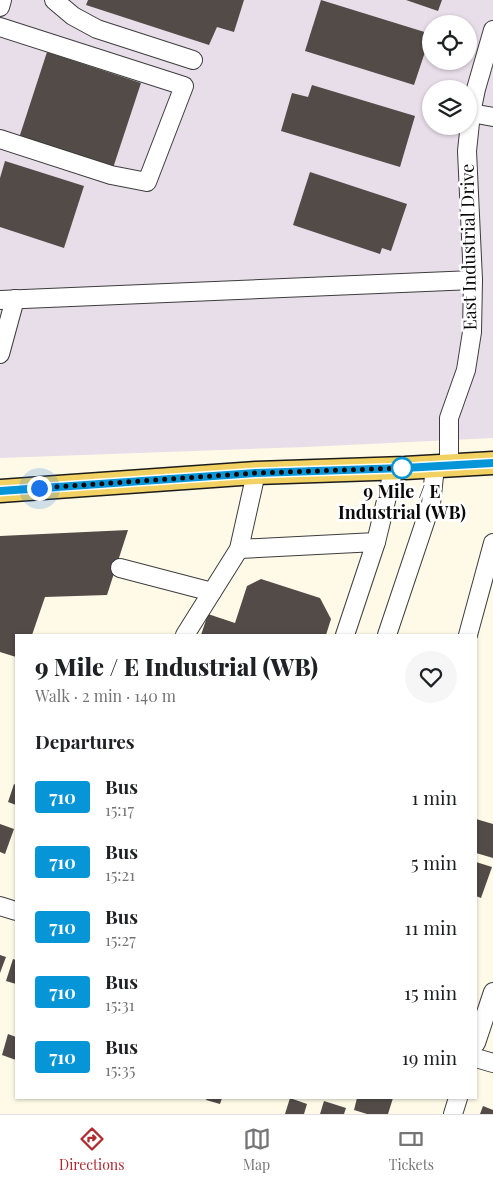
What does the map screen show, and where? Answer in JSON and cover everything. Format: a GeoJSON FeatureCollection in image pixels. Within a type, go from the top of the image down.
{"type":"FeatureCollection","features":[{"type":"Feature","properties":{"kind":"main road"},"geometry":{"type":"LineString","coordinates":[[0,491],[256,473],[493,463]]}},
{"type":"Feature","properties":{"kind":"street"},"geometry":{"type":"LineString","coordinates":[[0,7],[2,0]]}},
{"type":"Feature","properties":{"kind":"street"},"geometry":{"type":"LineString","coordinates":[[54,0],[73,16],[97,29],[193,60]]}},
{"type":"Feature","properties":{"kind":"street"},"geometry":{"type":"LineString","coordinates":[[0,27],[184,86],[147,182],[111,175],[0,138]]}},
{"type":"Feature","properties":{"kind":"street","name":"East Industrial Drive"},"geometry":{"type":"LineString","coordinates":[[477,86],[493,30]]}},
{"type":"Feature","properties":{"kind":"street"},"geometry":{"type":"LineString","coordinates":[[477,113],[493,116]]}},
{"type":"Feature","properties":{"kind":"street","name":"East Industrial Drive"},"geometry":{"type":"LineString","coordinates":[[387,634],[431,504],[442,466],[449,418],[466,370],[472,332],[473,280],[468,151],[469,135]]}},
{"type":"Feature","properties":{"kind":"street"},"geometry":{"type":"LineString","coordinates":[[0,354],[7,300],[473,280]]}},
{"type":"Feature","properties":{"kind":"street"},"geometry":{"type":"LineString","coordinates":[[345,634],[376,542],[394,468]]}},
{"type":"Feature","properties":{"kind":"street"},"geometry":{"type":"LineString","coordinates":[[186,634],[239,549],[256,473]]}},
{"type":"Feature","properties":{"kind":"street"},"geometry":{"type":"LineString","coordinates":[[239,549],[376,542]]}},
{"type":"Feature","properties":{"kind":"street"},"geometry":{"type":"LineString","coordinates":[[468,634],[493,543]]}},
{"type":"Feature","properties":{"kind":"street"},"geometry":{"type":"LineString","coordinates":[[120,568],[212,592]]}},
{"type":"Feature","properties":{"kind":"street"},"geometry":{"type":"LineString","coordinates":[[0,906],[15,911]]}},
{"type":"Feature","properties":{"kind":"street"},"geometry":{"type":"LineString","coordinates":[[477,1040],[493,992]]}},
{"type":"Feature","properties":{"kind":"street"},"geometry":{"type":"LineString","coordinates":[[477,1058],[493,1063]]}},
{"type":"Feature","properties":{"kind":"street"},"geometry":{"type":"LineString","coordinates":[[453,1114],[458,1099]]}},
{"type":"Feature","properties":{"kind":"shaded area"},"geometry":{"type":"Polygon","coordinates":[[[0,0],[493,0],[493,438],[0,458],[0,0]]]}},
{"type":"Feature","properties":{"kind":"building"},"geometry":{"type":"Polygon","coordinates":[[[88,0],[244,0],[234,32],[217,27],[209,45],[86,5],[88,0]]]}},
{"type":"Feature","properties":{"kind":"building"},"geometry":{"type":"Polygon","coordinates":[[[321,0],[422,31],[422,61],[414,85],[305,51],[321,0]]]}},
{"type":"Feature","properties":{"kind":"building"},"geometry":{"type":"Polygon","coordinates":[[[406,0],[442,0],[438,11],[406,0]]]}},
{"type":"Feature","properties":{"kind":"building"},"geometry":{"type":"Polygon","coordinates":[[[47,52],[141,83],[113,168],[19,138],[47,52]]]}},
{"type":"Feature","properties":{"kind":"building"},"geometry":{"type":"Polygon","coordinates":[[[312,85],[415,116],[400,167],[281,131],[292,93],[308,97],[312,85]]]}},
{"type":"Feature","properties":{"kind":"building"},"geometry":{"type":"Polygon","coordinates":[[[5,161],[84,186],[64,248],[0,227],[0,178],[5,161]]]}},
{"type":"Feature","properties":{"kind":"building"},"geometry":{"type":"Polygon","coordinates":[[[310,172],[407,204],[391,251],[382,248],[380,254],[293,225],[310,172]]]}},
{"type":"Feature","properties":{"kind":"building"},"geometry":{"type":"Polygon","coordinates":[[[128,530],[107,595],[45,597],[32,634],[15,634],[15,657],[0,652],[0,536],[128,530]]]}},
{"type":"Feature","properties":{"kind":"building"},"geometry":{"type":"Polygon","coordinates":[[[261,579],[320,598],[331,619],[326,634],[201,634],[208,614],[235,623],[247,586],[261,579]]]}},
{"type":"Feature","properties":{"kind":"building"},"geometry":{"type":"Polygon","coordinates":[[[14,784],[15,805],[8,802],[14,784]]]}},
{"type":"Feature","properties":{"kind":"building"},"geometry":{"type":"Polygon","coordinates":[[[477,819],[493,824],[493,858],[477,853],[477,819]]]}},
{"type":"Feature","properties":{"kind":"building"},"geometry":{"type":"Polygon","coordinates":[[[0,824],[14,829],[5,854],[0,852],[0,824]]]}},
{"type":"Feature","properties":{"kind":"building"},"geometry":{"type":"Polygon","coordinates":[[[477,862],[492,867],[481,898],[477,896],[477,862]]]}},
{"type":"Feature","properties":{"kind":"building"},"geometry":{"type":"Polygon","coordinates":[[[0,955],[6,957],[0,973],[0,955]]]}},
{"type":"Feature","properties":{"kind":"building"},"geometry":{"type":"Polygon","coordinates":[[[13,959],[15,960],[15,984],[6,981],[13,959]]]}},
{"type":"Feature","properties":{"kind":"building"},"geometry":{"type":"Polygon","coordinates":[[[8,1034],[15,1037],[15,1060],[2,1055],[8,1034]]]}},
{"type":"Feature","properties":{"kind":"building"},"geometry":{"type":"Polygon","coordinates":[[[206,1099],[222,1099],[220,1104],[206,1099]]]}},
{"type":"Feature","properties":{"kind":"building"},"geometry":{"type":"Polygon","coordinates":[[[290,1099],[307,1104],[304,1114],[285,1114],[290,1099]]]}},
{"type":"Feature","properties":{"kind":"building"},"geometry":{"type":"Polygon","coordinates":[[[357,1099],[393,1099],[388,1114],[367,1114],[354,1110],[357,1099]]]}},
{"type":"Feature","properties":{"kind":"building"},"geometry":{"type":"Polygon","coordinates":[[[324,1101],[346,1108],[344,1114],[320,1114],[324,1101]]]}},
{"type":"Feature","properties":{"kind":"building"},"geometry":{"type":"Polygon","coordinates":[[[483,1106],[493,1110],[493,1114],[480,1114],[483,1106]]]}},
{"type":"Feature","properties":{"kind":"bus line","name":"710"},"geometry":{"type":"LineString","coordinates":[[0,491],[256,473],[435,467],[493,463]]}},
{"type":"Feature","properties":{"kind":"place","name":"9 Mile / E Industrial (WB)"},"geometry":{"type":"Point","coordinates":[402,468]}},
{"type":"Feature","properties":{"kind":"route"},"geometry":{"type":"LineString","coordinates":[[39,488],[256,473],[404,468],[402,468]]}}]}
